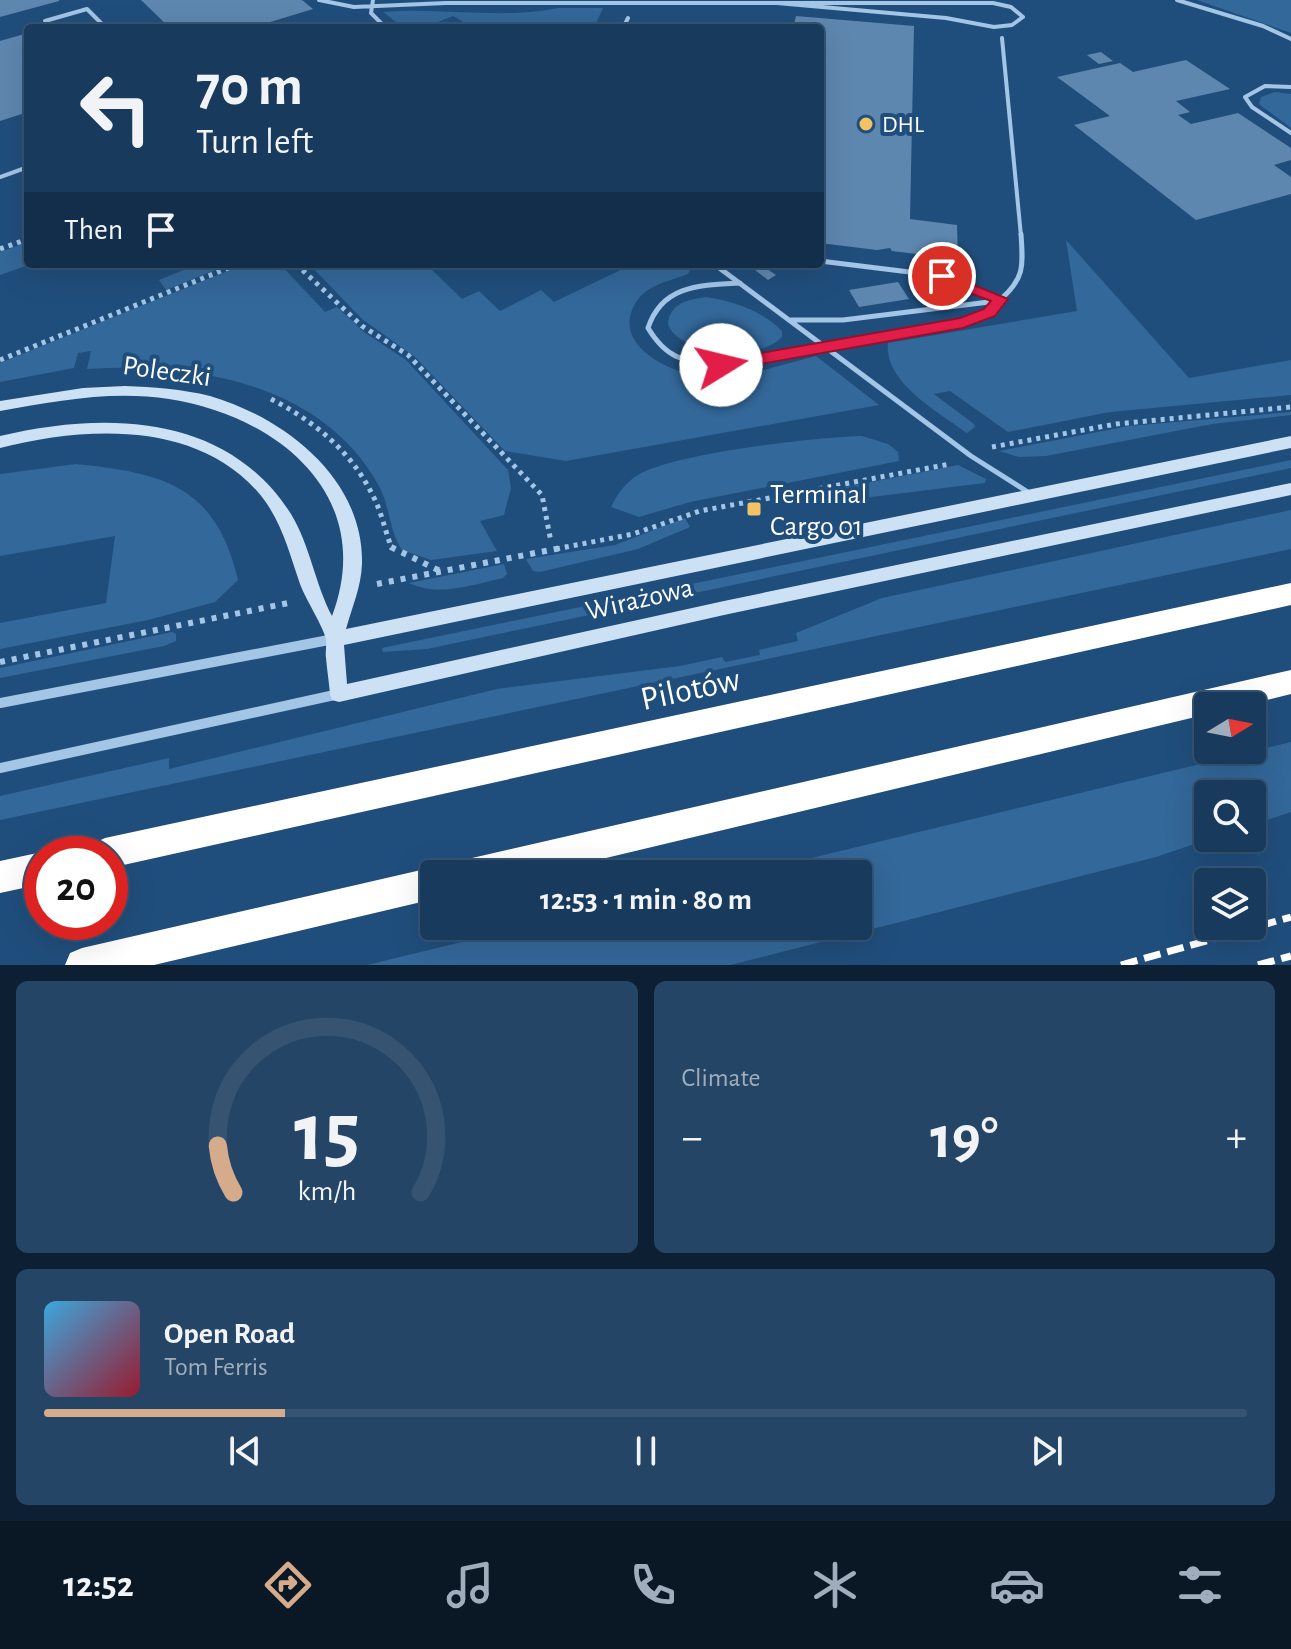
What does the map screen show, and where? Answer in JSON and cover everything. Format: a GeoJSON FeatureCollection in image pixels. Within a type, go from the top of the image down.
{"type":"FeatureCollection","features":[{"type":"Feature","properties":{"kind":"highway","name":"Pilotów"},"geometry":{"type":"LineString","coordinates":[[128,849],[1291,594]]}},
{"type":"Feature","properties":{"kind":"highway"},"geometry":{"type":"LineString","coordinates":[[532,860],[1291,682]]}},
{"type":"Feature","properties":{"kind":"highway"},"geometry":{"type":"LineString","coordinates":[[0,877],[24,872]]}},
{"type":"Feature","properties":{"kind":"highway"},"geometry":{"type":"LineString","coordinates":[[82,965],[420,886]]}},
{"type":"Feature","properties":{"kind":"main road","name":"Poleczki"},"geometry":{"type":"LineString","coordinates":[[0,406],[49,396],[113,390],[181,395],[233,409],[289,438],[332,485],[352,537],[351,590],[335,639]]}},
{"type":"Feature","properties":{"kind":"main road","name":"Poleczki"},"geometry":{"type":"LineString","coordinates":[[0,442],[81,427],[143,430],[186,439],[227,458],[258,483],[286,519],[311,590],[335,639],[339,694]]}},
{"type":"Feature","properties":{"kind":"main road","name":"Wirażowa"},"geometry":{"type":"LineString","coordinates":[[335,639],[1291,442]]}},
{"type":"Feature","properties":{"kind":"main road","name":"Wirażowa"},"geometry":{"type":"LineString","coordinates":[[339,694],[724,608],[1291,489]]}},
{"type":"Feature","properties":{"kind":"street","name":"Wirażowa"},"geometry":{"type":"LineString","coordinates":[[0,703],[335,639]]}},
{"type":"Feature","properties":{"kind":"street","name":"Wirażowa"},"geometry":{"type":"LineString","coordinates":[[0,768],[339,694]]}},
{"type":"Feature","properties":{"kind":"lane"},"geometry":{"type":"LineString","coordinates":[[319,0],[344,7],[777,3],[993,3],[1011,7],[1023,17],[1012,25],[994,27],[946,18],[777,3]]}},
{"type":"Feature","properties":{"kind":"lane"},"geometry":{"type":"LineString","coordinates":[[373,0],[370,7],[380,24]]}},
{"type":"Feature","properties":{"kind":"lane"},"geometry":{"type":"LineString","coordinates":[[1177,0],[1263,26],[1291,39]]}},
{"type":"Feature","properties":{"kind":"lane"},"geometry":{"type":"LineString","coordinates":[[45,21],[87,9],[102,24]]}},
{"type":"Feature","properties":{"kind":"lane"},"geometry":{"type":"LineString","coordinates":[[625,24],[628,18]]}},
{"type":"Feature","properties":{"kind":"lane"},"geometry":{"type":"LineString","coordinates":[[740,283],[673,291],[661,300],[652,311],[648,328],[658,345],[681,361],[710,365],[749,362],[963,323],[990,312],[1018,284],[1024,271],[1002,38]]}},
{"type":"Feature","properties":{"kind":"lane"},"geometry":{"type":"LineString","coordinates":[[1291,87],[1265,86],[1245,97],[1252,107],[1291,133]]}},
{"type":"Feature","properties":{"kind":"lane"},"geometry":{"type":"LineString","coordinates":[[0,177],[24,168]]}},
{"type":"Feature","properties":{"kind":"lane"},"geometry":{"type":"LineString","coordinates":[[824,261],[942,276],[999,300]]}},
{"type":"Feature","properties":{"kind":"lane"},"geometry":{"type":"LineString","coordinates":[[719,268],[971,456],[1031,494]]}},
{"type":"Feature","properties":{"kind":"lane"},"geometry":{"type":"LineString","coordinates":[[789,320],[828,324],[952,303],[999,300]]}},
{"type":"Feature","properties":{"kind":"path"},"geometry":{"type":"LineString","coordinates":[[0,249],[24,240]]}},
{"type":"Feature","properties":{"kind":"path"},"geometry":{"type":"LineString","coordinates":[[0,360],[228,268]]}},
{"type":"Feature","properties":{"kind":"path"},"geometry":{"type":"LineString","coordinates":[[300,268],[362,326],[408,355],[542,495],[551,542]]}},
{"type":"Feature","properties":{"kind":"path"},"geometry":{"type":"LineString","coordinates":[[992,448],[1116,424],[1291,407]]}},
{"type":"Feature","properties":{"kind":"path"},"geometry":{"type":"LineString","coordinates":[[402,579],[633,534],[700,511],[956,463]]}},
{"type":"Feature","properties":{"kind":"path"},"geometry":{"type":"LineString","coordinates":[[0,662],[237,613]]}},
{"type":"Feature","properties":{"kind":"shaded area"},"geometry":{"type":"Polygon","coordinates":[[[1197,0],[1291,0],[1291,33],[1197,0]]]}},
{"type":"Feature","properties":{"kind":"shaded area"},"geometry":{"type":"Polygon","coordinates":[[[603,8],[596,24],[467,24],[453,16],[433,24],[399,24],[383,12],[514,13],[603,8]]]}},
{"type":"Feature","properties":{"kind":"shaded area"},"geometry":{"type":"Polygon","coordinates":[[[1275,92],[1291,94],[1291,128],[1259,104],[1261,97],[1275,92]]]}},
{"type":"Feature","properties":{"kind":"shaded area"},"geometry":{"type":"Polygon","coordinates":[[[1066,240],[1189,378],[1291,360],[1291,395],[1110,412],[1008,432],[950,391],[934,394],[974,424],[975,427],[967,433],[904,384],[889,357],[888,343],[1077,311],[1066,240]]]}},
{"type":"Feature","properties":{"kind":"shaded area"},"geometry":{"type":"Polygon","coordinates":[[[24,243],[24,266],[0,275],[0,252],[24,243]]]}},
{"type":"Feature","properties":{"kind":"shaded area"},"geometry":{"type":"Polygon","coordinates":[[[188,268],[220,268],[166,290],[159,280],[188,268]]]}},
{"type":"Feature","properties":{"kind":"shaded area"},"geometry":{"type":"Polygon","coordinates":[[[235,268],[284,268],[325,312],[337,307],[364,332],[406,360],[508,470],[511,488],[504,515],[480,521],[497,551],[431,560],[402,550],[394,535],[379,486],[355,451],[325,423],[290,402],[252,386],[170,370],[87,369],[91,351],[78,353],[74,368],[0,382],[0,363],[235,268]]]}},
{"type":"Feature","properties":{"kind":"shaded area"},"geometry":{"type":"Polygon","coordinates":[[[313,268],[430,268],[462,299],[479,291],[500,311],[541,290],[554,302],[625,268],[691,268],[688,274],[656,286],[639,298],[631,314],[630,328],[644,352],[672,368],[715,377],[759,371],[816,356],[879,405],[566,461],[505,451],[414,356],[362,319],[313,268]]]}},
{"type":"Feature","properties":{"kind":"shaded area"},"geometry":{"type":"Polygon","coordinates":[[[707,297],[756,312],[782,331],[782,337],[771,345],[739,353],[689,344],[676,336],[668,325],[669,318],[681,304],[707,297]]]}},
{"type":"Feature","properties":{"kind":"shaded area"},"geometry":{"type":"Polygon","coordinates":[[[1291,412],[1291,415],[1212,424],[1046,456],[1019,457],[999,451],[1129,426],[1291,412]]]}},
{"type":"Feature","properties":{"kind":"shaded area"},"geometry":{"type":"Polygon","coordinates":[[[862,436],[888,444],[898,452],[899,461],[690,502],[639,517],[611,507],[622,489],[634,478],[656,467],[713,453],[813,439],[862,436]]]}},
{"type":"Feature","properties":{"kind":"shaded area"},"geometry":{"type":"Polygon","coordinates":[[[1291,460],[1291,468],[427,649],[383,652],[382,648],[1291,460]]]}},
{"type":"Feature","properties":{"kind":"shaded area"},"geometry":{"type":"Polygon","coordinates":[[[76,464],[135,473],[182,490],[200,504],[216,523],[238,580],[215,602],[148,620],[0,649],[0,623],[106,603],[115,536],[0,556],[0,474],[76,464]]]}},
{"type":"Feature","properties":{"kind":"shaded area"},"geometry":{"type":"Polygon","coordinates":[[[958,465],[986,479],[985,483],[822,503],[818,496],[821,492],[958,465]]]}},
{"type":"Feature","properties":{"kind":"shaded area"},"geometry":{"type":"Polygon","coordinates":[[[1291,510],[1291,549],[0,820],[0,796],[169,758],[169,769],[497,689],[680,666],[722,657],[725,662],[760,655],[759,650],[798,641],[796,633],[882,598],[1291,510]]]}},
{"type":"Feature","properties":{"kind":"shaded area"},"geometry":{"type":"Polygon","coordinates":[[[685,518],[690,527],[638,549],[540,572],[533,571],[526,559],[615,545],[685,518]]]}},
{"type":"Feature","properties":{"kind":"shaded area"},"geometry":{"type":"Polygon","coordinates":[[[504,564],[507,574],[503,578],[467,586],[432,589],[409,583],[504,564]]]}},
{"type":"Feature","properties":{"kind":"shaded area"},"geometry":{"type":"Polygon","coordinates":[[[172,632],[176,634],[176,641],[164,646],[0,678],[0,668],[172,632]]]}},
{"type":"Feature","properties":{"kind":"shaded area"},"geometry":{"type":"Polygon","coordinates":[[[1291,742],[1291,812],[1266,820],[1266,780],[1194,780],[1194,844],[1156,857],[872,929],[872,860],[803,860],[1200,764],[1266,764],[1266,748],[1291,742]]]}},
{"type":"Feature","properties":{"kind":"shaded area"},"geometry":{"type":"Polygon","coordinates":[[[470,940],[829,940],[730,965],[367,965],[470,940]]]}},
{"type":"Feature","properties":{"kind":"building"},"geometry":{"type":"Polygon","coordinates":[[[0,0],[59,0],[59,1],[0,17],[0,0]]]}},
{"type":"Feature","properties":{"kind":"building"},"geometry":{"type":"Polygon","coordinates":[[[141,0],[302,0],[313,9],[264,24],[166,24],[141,0]]]}},
{"type":"Feature","properties":{"kind":"building","name":"DHL"},"geometry":{"type":"Polygon","coordinates":[[[796,16],[914,26],[910,219],[957,225],[958,259],[892,251],[890,248],[877,250],[824,243],[824,24],[794,24],[796,16]]]}},
{"type":"Feature","properties":{"kind":"building"},"geometry":{"type":"Polygon","coordinates":[[[24,34],[24,113],[0,121],[0,41],[24,34]]]}},
{"type":"Feature","properties":{"kind":"building"},"geometry":{"type":"Polygon","coordinates":[[[1101,52],[1113,61],[1099,64],[1087,55],[1101,52]]]}},
{"type":"Feature","properties":{"kind":"building"},"geometry":{"type":"Polygon","coordinates":[[[1186,60],[1230,89],[1176,101],[1190,112],[1178,115],[1191,124],[1238,113],[1291,148],[1291,160],[1274,165],[1291,177],[1291,194],[1196,220],[1074,125],[1110,116],[1057,77],[1120,63],[1133,72],[1186,60]]]}},
{"type":"Feature","properties":{"kind":"building"},"geometry":{"type":"Polygon","coordinates":[[[753,268],[766,268],[776,275],[768,280],[753,268]]]}},
{"type":"Feature","properties":{"kind":"building"},"geometry":{"type":"Polygon","coordinates":[[[898,282],[909,299],[859,307],[849,290],[898,282]]]}},
{"type":"Feature","properties":{"kind":"railway"},"geometry":{"type":"LineString","coordinates":[[1121,965],[1291,917]]}},
{"type":"Feature","properties":{"kind":"railway"},"geometry":{"type":"LineString","coordinates":[[1258,965],[1291,956]]}},
{"type":"Feature","properties":{"kind":"place","name":"DHL"},"geometry":{"type":"Point","coordinates":[866,124]}},
{"type":"Feature","properties":{"kind":"place","name":"Terminal Cargo 01"},"geometry":{"type":"Point","coordinates":[754,509]}},
{"type":"Feature","properties":{"kind":"route"},"geometry":{"type":"LineString","coordinates":[[721,365],[963,323],[990,312],[1001,299],[942,276]]}}]}
